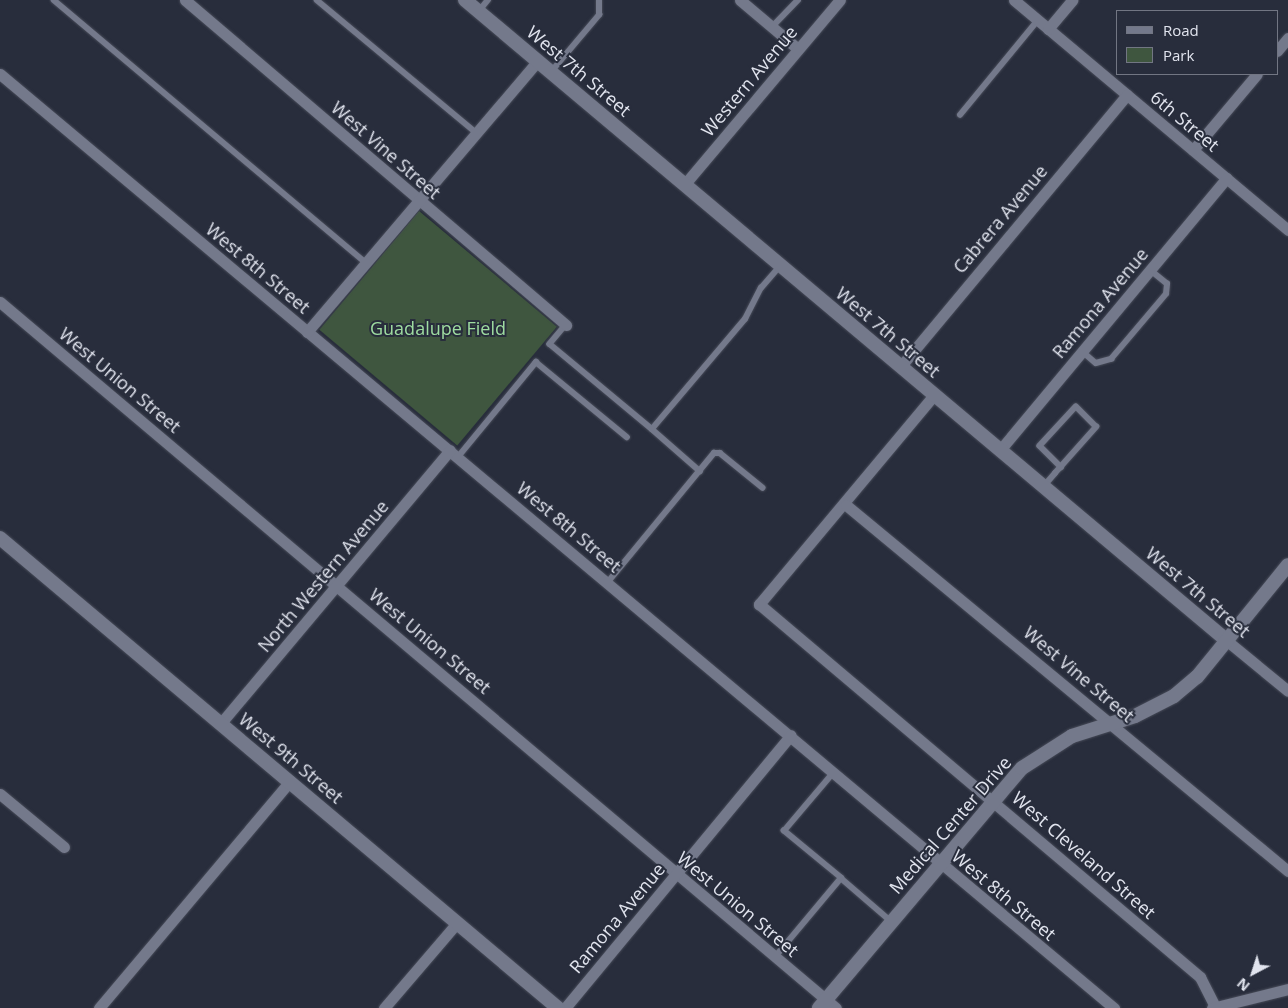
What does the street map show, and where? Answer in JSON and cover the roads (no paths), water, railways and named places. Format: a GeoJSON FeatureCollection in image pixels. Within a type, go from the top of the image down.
{"type":"FeatureCollection","features":[{"type":"Feature","properties":{"kind":"street","name":"West Vine Street"},"geometry":{"type":"LineString","coordinates":[[185,0],[566,325]]}},
{"type":"Feature","properties":{"kind":"street","name":"West 7th Street"},"geometry":{"type":"LineString","coordinates":[[465,0],[1288,691]]}},
{"type":"Feature","properties":{"kind":"street"},"geometry":{"type":"LineString","coordinates":[[740,0],[798,49]]}},
{"type":"Feature","properties":{"kind":"street","name":"Western Avenue"},"geometry":{"type":"LineString","coordinates":[[684,185],[840,0]]}},
{"type":"Feature","properties":{"kind":"street","name":"6th Street"},"geometry":{"type":"LineString","coordinates":[[1014,0],[1288,230]]}},
{"type":"Feature","properties":{"kind":"street"},"geometry":{"type":"LineString","coordinates":[[1048,28],[1072,0]]}},
{"type":"Feature","properties":{"kind":"street"},"geometry":{"type":"LineString","coordinates":[[1278,50],[1288,38]]}},
{"type":"Feature","properties":{"kind":"street"},"geometry":{"type":"LineString","coordinates":[[306,332],[421,202],[538,61]]}},
{"type":"Feature","properties":{"kind":"street","name":"West 8th Street"},"geometry":{"type":"LineString","coordinates":[[0,74],[306,332],[791,735],[940,864],[1114,1008]]}},
{"type":"Feature","properties":{"kind":"street"},"geometry":{"type":"LineString","coordinates":[[1193,150],[1257,75]]}},
{"type":"Feature","properties":{"kind":"street","name":"Cabrera Avenue"},"geometry":{"type":"LineString","coordinates":[[900,366],[1127,95]]}},
{"type":"Feature","properties":{"kind":"street","name":"Ramona Avenue"},"geometry":{"type":"LineString","coordinates":[[1000,450],[1227,178]]}},
{"type":"Feature","properties":{"kind":"street","name":"West Union Street"},"geometry":{"type":"LineString","coordinates":[[0,302],[775,957],[827,1005]]}},
{"type":"Feature","properties":{"kind":"street"},"geometry":{"type":"LineString","coordinates":[[846,505],[934,395]]}},
{"type":"Feature","properties":{"kind":"street","name":"North Western Avenue"},"geometry":{"type":"LineString","coordinates":[[221,723],[454,454]]}},
{"type":"Feature","properties":{"kind":"street","name":"West Vine Street"},"geometry":{"type":"LineString","coordinates":[[846,505],[1112,723],[1288,871]]}},
{"type":"Feature","properties":{"kind":"street","name":"West Cleveland Street"},"geometry":{"type":"LineString","coordinates":[[846,505],[759,604],[1200,977],[1214,1007]]}},
{"type":"Feature","properties":{"kind":"street","name":"West 9th Street"},"geometry":{"type":"LineString","coordinates":[[0,538],[558,1008]]}},
{"type":"Feature","properties":{"kind":"street","name":"Medical Center Drive"},"geometry":{"type":"LineString","coordinates":[[827,1005],[892,922],[1022,768],[1046,750],[1174,696],[1198,677],[1288,565]]}},
{"type":"Feature","properties":{"kind":"street","name":"Ramona Avenue"},"geometry":{"type":"LineString","coordinates":[[565,1008],[791,735]]}},
{"type":"Feature","properties":{"kind":"street"},"geometry":{"type":"LineString","coordinates":[[99,1008],[290,781]]}},
{"type":"Feature","properties":{"kind":"street"},"geometry":{"type":"LineString","coordinates":[[0,794],[64,847]]}},
{"type":"Feature","properties":{"kind":"street"},"geometry":{"type":"LineString","coordinates":[[386,1007],[456,924]]}},
{"type":"Feature","properties":{"kind":"street"},"geometry":{"type":"LineString","coordinates":[[1214,1007],[1288,989]]}},
{"type":"Feature","properties":{"kind":"lane"},"geometry":{"type":"LineString","coordinates":[[54,0],[367,264]]}},
{"type":"Feature","properties":{"kind":"lane"},"geometry":{"type":"LineString","coordinates":[[317,0],[478,134]]}},
{"type":"Feature","properties":{"kind":"lane"},"geometry":{"type":"LineString","coordinates":[[479,12],[488,0]]}},
{"type":"Feature","properties":{"kind":"lane"},"geometry":{"type":"LineString","coordinates":[[551,72],[599,15],[599,0]]}},
{"type":"Feature","properties":{"kind":"lane"},"geometry":{"type":"LineString","coordinates":[[772,27],[798,0]]}},
{"type":"Feature","properties":{"kind":"lane"},"geometry":{"type":"LineString","coordinates":[[960,115],[1038,20]]}},
{"type":"Feature","properties":{"kind":"lane"},"geometry":{"type":"LineString","coordinates":[[652,429],[745,319],[760,288],[780,266]]}},
{"type":"Feature","properties":{"kind":"lane"},"geometry":{"type":"LineString","coordinates":[[1082,352],[1096,363],[1111,359],[1166,294],[1167,284],[1150,270]]}},
{"type":"Feature","properties":{"kind":"lane"},"geometry":{"type":"LineString","coordinates":[[566,325],[550,344],[700,470]]}},
{"type":"Feature","properties":{"kind":"lane"},"geometry":{"type":"LineString","coordinates":[[454,454],[536,362],[627,437]]}},
{"type":"Feature","properties":{"kind":"lane"},"geometry":{"type":"LineString","coordinates":[[1044,486],[1061,467],[1096,427],[1076,407],[1040,446],[1061,467]]}},
{"type":"Feature","properties":{"kind":"lane"},"geometry":{"type":"LineString","coordinates":[[608,582],[717,452],[763,488]]}},
{"type":"Feature","properties":{"kind":"lane"},"geometry":{"type":"LineString","coordinates":[[834,772],[784,831],[892,922]]}},
{"type":"Feature","properties":{"kind":"lane"},"geometry":{"type":"LineString","coordinates":[[775,957],[841,878]]}},
{"type":"Feature","properties":{"kind":"park label","name":"Guadalupe Field"},"geometry":{"type":"Point","coordinates":[438,328]}}]}
